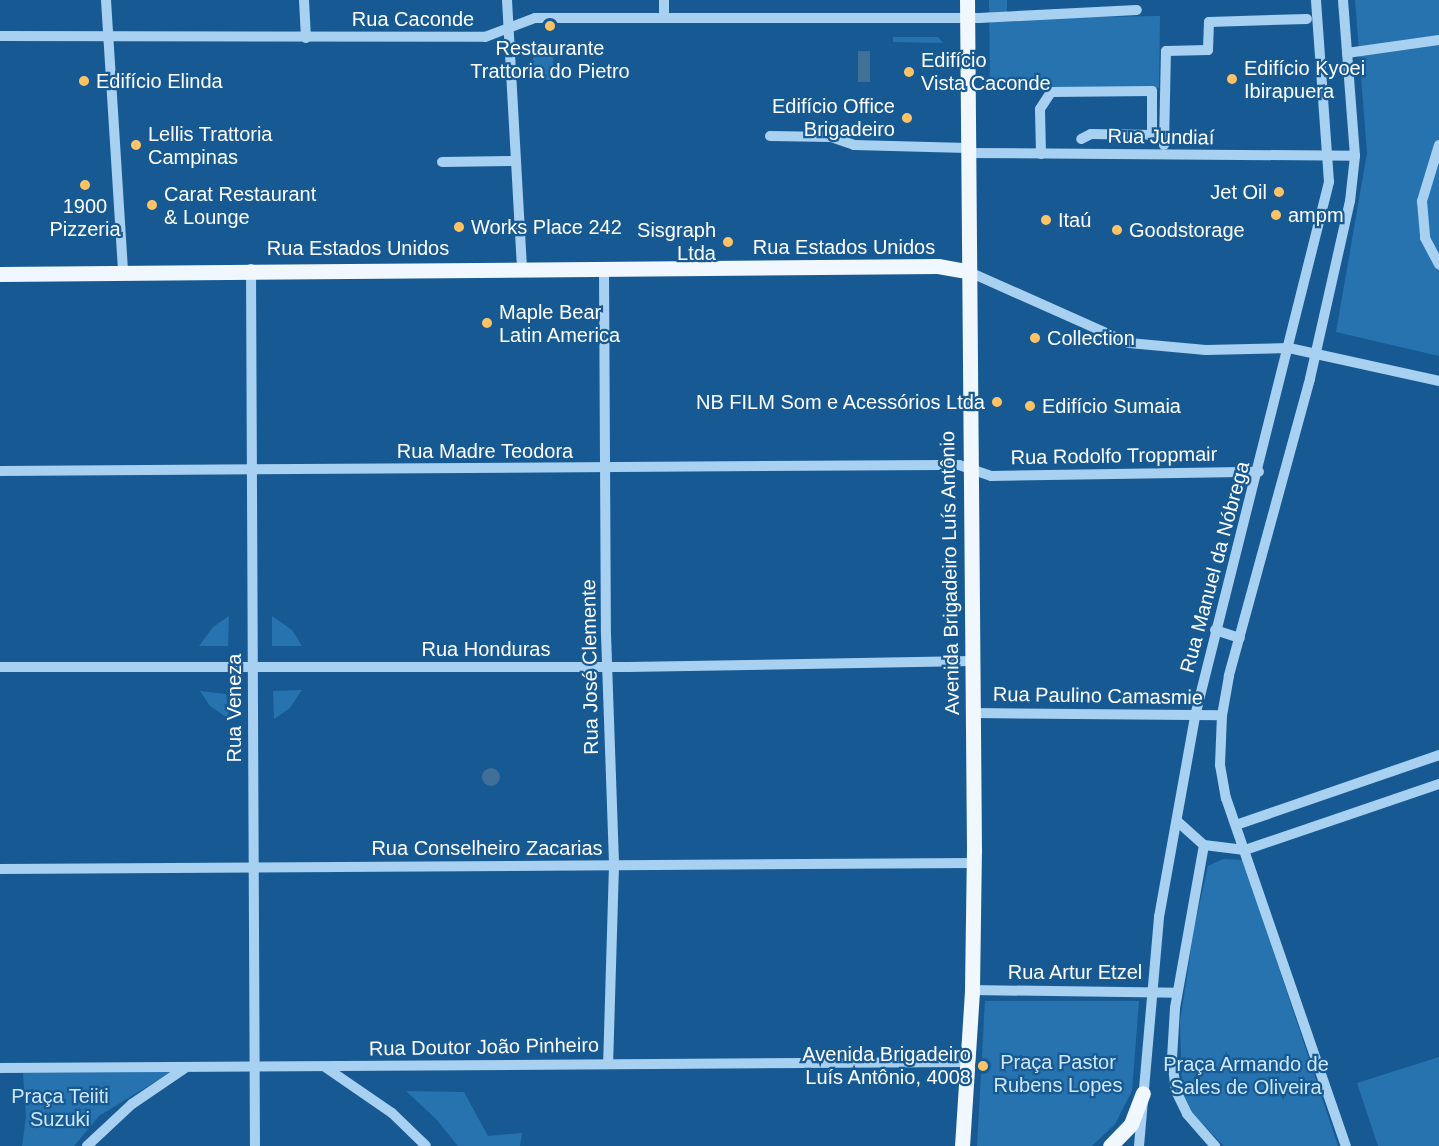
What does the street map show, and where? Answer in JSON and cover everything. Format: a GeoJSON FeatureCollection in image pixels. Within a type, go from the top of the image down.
{"type":"FeatureCollection","features":[{"type":"Feature","properties":{"kind":"main road","name":"Avenida Brigadeiro Luís Antônio"},"geometry":{"type":"LineString","coordinates":[[962,1146],[969,1062],[974,863],[967,272],[967,0]]}},
{"type":"Feature","properties":{"kind":"main road","name":"Rua Estados Unidos"},"geometry":{"type":"LineString","coordinates":[[0,274],[251,269],[938,266],[967,272]]}},
{"type":"Feature","properties":{"kind":"main road"},"geometry":{"type":"LineString","coordinates":[[1110,1146],[1131,1124],[1143,1093]]}},
{"type":"Feature","properties":{"kind":"street"},"geometry":{"type":"LineString","coordinates":[[106,0],[123,272]]}},
{"type":"Feature","properties":{"kind":"street"},"geometry":{"type":"LineString","coordinates":[[304,0],[306,38]]}},
{"type":"Feature","properties":{"kind":"street"},"geometry":{"type":"LineString","coordinates":[[507,0],[522,269]]}},
{"type":"Feature","properties":{"kind":"street"},"geometry":{"type":"LineString","coordinates":[[664,0],[664,18]]}},
{"type":"Feature","properties":{"kind":"street","name":"Rua Manuel da Nóbrega"},"geometry":{"type":"LineString","coordinates":[[1139,1146],[1159,916],[1195,716],[1215,630],[1259,472],[1328,184],[1330,157],[1316,0]]}},
{"type":"Feature","properties":{"kind":"street"},"geometry":{"type":"LineString","coordinates":[[1343,0],[1354,156],[1350,201],[1316,354],[1240,638],[1222,716],[1220,765],[1236,825],[1346,1146]]}},
{"type":"Feature","properties":{"kind":"street","name":"Rua Caconde"},"geometry":{"type":"LineString","coordinates":[[0,36],[485,37],[509,31],[535,18],[967,18],[1137,10]]}},
{"type":"Feature","properties":{"kind":"street"},"geometry":{"type":"LineString","coordinates":[[1164,145],[1166,51],[1208,50],[1209,22],[1307,19]]}},
{"type":"Feature","properties":{"kind":"street"},"geometry":{"type":"LineString","coordinates":[[1347,53],[1439,40]]}},
{"type":"Feature","properties":{"kind":"street"},"geometry":{"type":"LineString","coordinates":[[1041,154],[1040,109],[1051,92],[1152,91],[1152,135],[1091,134],[1080,139]]}},
{"type":"Feature","properties":{"kind":"street","name":"Rua Jundiaí"},"geometry":{"type":"LineString","coordinates":[[770,136],[831,137],[854,145],[1041,154],[1354,156]]}},
{"type":"Feature","properties":{"kind":"street"},"geometry":{"type":"LineString","coordinates":[[1439,145],[1422,201],[1425,238],[1439,264]]}},
{"type":"Feature","properties":{"kind":"street"},"geometry":{"type":"LineString","coordinates":[[442,162],[516,161]]}},
{"type":"Feature","properties":{"kind":"street","name":"Rua Veneza"},"geometry":{"type":"LineString","coordinates":[[251,269],[255,1146]]}},
{"type":"Feature","properties":{"kind":"street","name":"Rua José Clemente"},"geometry":{"type":"LineString","coordinates":[[604,269],[608,667],[614,865],[608,1064]]}},
{"type":"Feature","properties":{"kind":"street"},"geometry":{"type":"LineString","coordinates":[[967,272],[1129,343],[1206,350],[1289,348],[1439,381]]}},
{"type":"Feature","properties":{"kind":"street","name":"Rua Madre Teodora"},"geometry":{"type":"LineString","coordinates":[[0,471],[959,465],[970,469]]}},
{"type":"Feature","properties":{"kind":"street","name":"Rua Rodolfo Troppmair"},"geometry":{"type":"LineString","coordinates":[[970,469],[991,476],[1259,472]]}},
{"type":"Feature","properties":{"kind":"street"},"geometry":{"type":"LineString","coordinates":[[1215,630],[1240,638]]}},
{"type":"Feature","properties":{"kind":"street","name":"Rua Honduras"},"geometry":{"type":"LineString","coordinates":[[0,667],[608,667],[972,662]]}},
{"type":"Feature","properties":{"kind":"street","name":"Rua Paulino Camasmie"},"geometry":{"type":"LineString","coordinates":[[973,713],[1222,716]]}},
{"type":"Feature","properties":{"kind":"street"},"geometry":{"type":"LineString","coordinates":[[1236,825],[1439,755]]}},
{"type":"Feature","properties":{"kind":"street"},"geometry":{"type":"LineString","coordinates":[[1177,821],[1204,845],[1245,850],[1439,784]]}},
{"type":"Feature","properties":{"kind":"street"},"geometry":{"type":"LineString","coordinates":[[1204,845],[1177,993],[1172,1059],[1176,1092],[1187,1114],[1215,1146]]}},
{"type":"Feature","properties":{"kind":"street","name":"Rua Conselheiro Zacarias"},"geometry":{"type":"LineString","coordinates":[[0,869],[974,863]]}},
{"type":"Feature","properties":{"kind":"street","name":"Rua Artur Etzel"},"geometry":{"type":"LineString","coordinates":[[972,990],[1151,990],[1177,993]]}},
{"type":"Feature","properties":{"kind":"street","name":"Rua Doutor João Pinheiro"},"geometry":{"type":"LineString","coordinates":[[0,1068],[969,1062]]}},
{"type":"Feature","properties":{"kind":"street"},"geometry":{"type":"LineString","coordinates":[[324,1067],[392,1113],[426,1146]]}},
{"type":"Feature","properties":{"kind":"street"},"geometry":{"type":"LineString","coordinates":[[87,1146],[132,1104],[186,1068]]}},
{"type":"Feature","properties":{"kind":"green space"},"geometry":{"type":"Polygon","coordinates":[[[989,0],[1007,0],[1007,18],[1160,16],[1159,88],[990,88],[989,0]]]}},
{"type":"Feature","properties":{"kind":"green space"},"geometry":{"type":"Polygon","coordinates":[[[1355,0],[1439,0],[1439,356],[1336,332],[1367,153],[1355,0]]]}},
{"type":"Feature","properties":{"kind":"green space"},"geometry":{"type":"Polygon","coordinates":[[[893,37],[938,37],[943,43],[893,42],[893,37]]]}},
{"type":"Feature","properties":{"kind":"green space"},"geometry":{"type":"Polygon","coordinates":[[[533,43],[553,43],[553,80],[533,80],[533,43]]]}},
{"type":"Feature","properties":{"kind":"green space"},"geometry":{"type":"Polygon","coordinates":[[[229,616],[228,646],[199,646],[213,627],[229,616]]]}},
{"type":"Feature","properties":{"kind":"green space"},"geometry":{"type":"Polygon","coordinates":[[[272,616],[292,630],[302,646],[272,646],[272,616]]]}},
{"type":"Feature","properties":{"kind":"green space"},"geometry":{"type":"Polygon","coordinates":[[[302,690],[289,709],[274,719],[273,691],[302,690]]]}},
{"type":"Feature","properties":{"kind":"green space"},"geometry":{"type":"Polygon","coordinates":[[[200,691],[226,694],[229,719],[210,706],[200,691]]]}},
{"type":"Feature","properties":{"kind":"green space","name":"Praça Armando de Sales de Oliveira"},"geometry":{"type":"Polygon","coordinates":[[[1223,859],[1243,860],[1338,1146],[1224,1146],[1193,1114],[1182,1092],[1180,1022],[1194,929],[1208,866],[1223,859]]]}},
{"type":"Feature","properties":{"kind":"green space","name":"Praça Pastor Rubens Lopes"},"geometry":{"type":"Polygon","coordinates":[[[985,1001],[1139,1001],[1132,1091],[1115,1124],[1092,1146],[977,1146],[985,1001]]]}},
{"type":"Feature","properties":{"kind":"green space"},"geometry":{"type":"Polygon","coordinates":[[[1439,1057],[1439,1146],[1378,1146],[1357,1083],[1439,1057]]]}},
{"type":"Feature","properties":{"kind":"green space","name":"Praça Teiiti Suzuki"},"geometry":{"type":"Polygon","coordinates":[[[171,1072],[99,1116],[74,1146],[22,1146],[26,1117],[23,1073],[171,1072]]]}},
{"type":"Feature","properties":{"kind":"green space"},"geometry":{"type":"Polygon","coordinates":[[[406,1091],[464,1092],[488,1136],[522,1133],[520,1146],[458,1146],[436,1119],[406,1091]]]}},
{"type":"Feature","properties":{"kind":"shaded area"},"geometry":{"type":"Polygon","coordinates":[[[858,51],[870,51],[870,82],[858,82],[858,51]]]}},
{"type":"Feature","properties":{"kind":"shaded area"},"geometry":{"type":"Polygon","coordinates":[[[491,768],[497,771],[500,777],[497,783],[491,786],[485,783],[482,777],[485,771],[491,768]]]}},
{"type":"Feature","properties":{"kind":"place","name":"Restaurante Trattoria do Pietro"},"geometry":{"type":"Point","coordinates":[550,26]}},
{"type":"Feature","properties":{"kind":"place","name":"Edifício Vista Caconde"},"geometry":{"type":"Point","coordinates":[909,72]}},
{"type":"Feature","properties":{"kind":"place","name":"Edifício Kyoei Ibirapuera"},"geometry":{"type":"Point","coordinates":[1232,79]}},
{"type":"Feature","properties":{"kind":"place","name":"Edifício Elinda"},"geometry":{"type":"Point","coordinates":[84,81]}},
{"type":"Feature","properties":{"kind":"place","name":"Edifício Office Brigadeiro"},"geometry":{"type":"Point","coordinates":[907,118]}},
{"type":"Feature","properties":{"kind":"place","name":"Lellis Trattoria Campinas"},"geometry":{"type":"Point","coordinates":[136,145]}},
{"type":"Feature","properties":{"kind":"place","name":"1900 Pizzeria"},"geometry":{"type":"Point","coordinates":[85,185]}},
{"type":"Feature","properties":{"kind":"place","name":"Jet Oil"},"geometry":{"type":"Point","coordinates":[1279,192]}},
{"type":"Feature","properties":{"kind":"place","name":"Carat Restaurant & Lounge"},"geometry":{"type":"Point","coordinates":[152,205]}},
{"type":"Feature","properties":{"kind":"place","name":"ampm"},"geometry":{"type":"Point","coordinates":[1276,215]}},
{"type":"Feature","properties":{"kind":"place","name":"Itaú"},"geometry":{"type":"Point","coordinates":[1046,220]}},
{"type":"Feature","properties":{"kind":"place","name":"Works Place 242"},"geometry":{"type":"Point","coordinates":[459,227]}},
{"type":"Feature","properties":{"kind":"place","name":"Goodstorage"},"geometry":{"type":"Point","coordinates":[1117,230]}},
{"type":"Feature","properties":{"kind":"place","name":"Sisgraph Ltda"},"geometry":{"type":"Point","coordinates":[728,242]}},
{"type":"Feature","properties":{"kind":"place","name":"Maple Bear Latin America"},"geometry":{"type":"Point","coordinates":[487,323]}},
{"type":"Feature","properties":{"kind":"place","name":"Collection"},"geometry":{"type":"Point","coordinates":[1035,338]}},
{"type":"Feature","properties":{"kind":"place","name":"NB FILM Som e Acessórios Ltda"},"geometry":{"type":"Point","coordinates":[997,402]}},
{"type":"Feature","properties":{"kind":"place","name":"Edifício Sumaia"},"geometry":{"type":"Point","coordinates":[1030,406]}},
{"type":"Feature","properties":{"kind":"place","name":"Avenida Brigadeiro Luís Antônio, 4008"},"geometry":{"type":"Point","coordinates":[983,1066]}}]}
